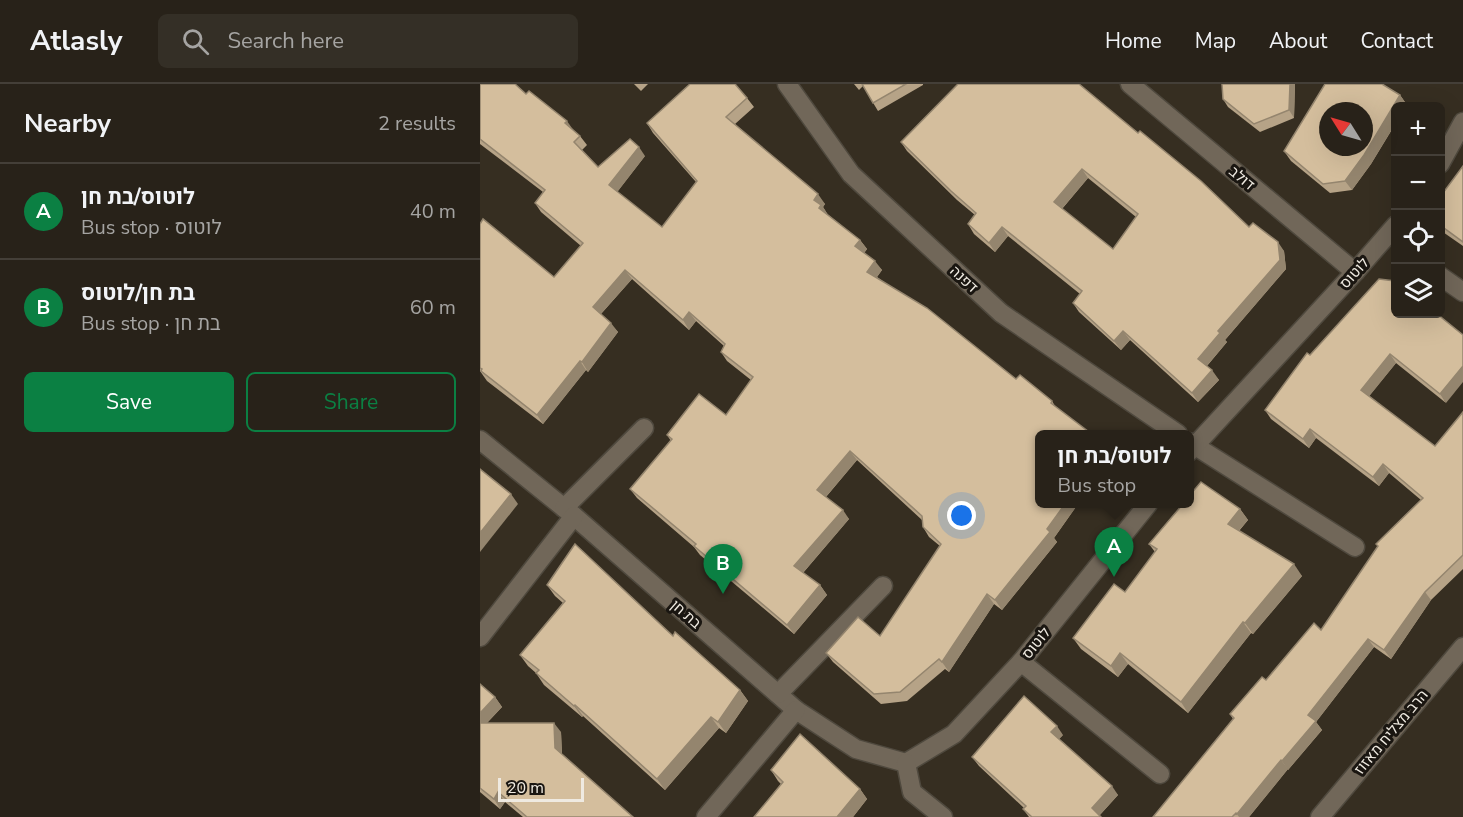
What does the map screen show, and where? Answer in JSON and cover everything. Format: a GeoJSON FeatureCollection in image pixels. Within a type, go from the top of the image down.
{"type":"FeatureCollection","features":[{"type":"Feature","properties":{"kind":"street","name":"דפנה"},"geometry":{"type":"LineString","coordinates":[[786,84],[851,174],[1001,313],[1171,430]]}},
{"type":"Feature","properties":{"kind":"street","name":"דולב"},"geometry":{"type":"LineString","coordinates":[[1130,84],[1354,272]]}},
{"type":"Feature","properties":{"kind":"street"},"geometry":{"type":"LineString","coordinates":[[1444,156],[1463,122]]}},
{"type":"Feature","properties":{"kind":"street","name":"לוטוס"},"geometry":{"type":"LineString","coordinates":[[1194,444],[1354,272],[1391,236]]}},
{"type":"Feature","properties":{"kind":"street"},"geometry":{"type":"LineString","coordinates":[[1445,279],[1463,292]]}},
{"type":"Feature","properties":{"kind":"street"},"geometry":{"type":"LineString","coordinates":[[480,637],[569,512],[644,428]]}},
{"type":"Feature","properties":{"kind":"street","name":"בת חן"},"geometry":{"type":"LineString","coordinates":[[480,440],[569,512],[796,710],[856,748],[906,763]]}},
{"type":"Feature","properties":{"kind":"street"},"geometry":{"type":"LineString","coordinates":[[1194,449],[1355,547]]}},
{"type":"Feature","properties":{"kind":"street","name":"לוטוס"},"geometry":{"type":"LineString","coordinates":[[906,763],[954,735],[1021,662],[1145,508]]}},
{"type":"Feature","properties":{"kind":"street"},"geometry":{"type":"LineString","coordinates":[[778,694],[883,586]]}},
{"type":"Feature","properties":{"kind":"street","name":"הרב מצליח מאזוז"},"geometry":{"type":"LineString","coordinates":[[1320,817],[1463,646]]}},
{"type":"Feature","properties":{"kind":"street"},"geometry":{"type":"LineString","coordinates":[[1021,662],[1160,774]]}},
{"type":"Feature","properties":{"kind":"street"},"geometry":{"type":"LineString","coordinates":[[706,817],[796,710]]}},
{"type":"Feature","properties":{"kind":"street"},"geometry":{"type":"LineString","coordinates":[[906,763],[912,792],[943,817]]}},
{"type":"Feature","properties":{"kind":"building"},"geometry":{"type":"Polygon","coordinates":[[[480,84],[515,84],[526,94],[529,91],[567,121],[565,123],[580,136],[574,142],[598,167],[630,139],[639,147],[609,185],[662,227],[697,181],[647,123],[690,84],[735,84],[747,98],[726,117],[818,194],[814,200],[821,205],[819,208],[860,240],[855,246],[875,261],[867,272],[927,308],[1016,379],[1020,375],[1052,401],[1051,403],[1086,430],[1035,430],[1035,508],[1062,508],[1047,529],[1050,532],[995,600],[987,594],[942,662],[939,659],[900,692],[874,694],[826,653],[858,617],[880,636],[941,544],[923,527],[922,516],[850,451],[817,490],[843,510],[794,566],[820,585],[787,625],[630,489],[672,439],[667,435],[699,394],[726,415],[753,377],[721,352],[725,344],[689,312],[683,320],[625,270],[593,307],[611,323],[582,362],[580,361],[537,415],[481,371],[480,224],[483,219],[554,277],[583,243],[535,203],[545,190],[480,139],[480,84]]]}},
{"type":"Feature","properties":{"kind":"building"},"geometry":{"type":"Polygon","coordinates":[[[862,84],[906,84],[873,103],[862,84]]]}},
{"type":"Feature","properties":{"kind":"building"},"geometry":{"type":"Polygon","coordinates":[[[958,84],[1079,84],[1201,181],[1249,227],[1253,223],[1278,242],[1280,260],[1218,331],[1220,333],[1198,359],[1212,370],[1192,393],[1123,331],[1114,341],[1073,303],[1082,291],[1002,227],[989,243],[968,224],[976,213],[901,142],[958,84]],[[1082,169],[1054,202],[1113,249],[1138,214],[1082,169]]]}},
{"type":"Feature","properties":{"kind":"building"},"geometry":{"type":"Polygon","coordinates":[[[1222,84],[1290,84],[1289,110],[1254,124],[1223,99],[1222,84]]]}},
{"type":"Feature","properties":{"kind":"building"},"geometry":{"type":"Polygon","coordinates":[[[1325,84],[1382,84],[1400,95],[1396,102],[1391,102],[1391,110],[1373,140],[1373,102],[1319,102],[1319,156],[1363,156],[1345,181],[1323,184],[1284,151],[1325,84]]]}},
{"type":"Feature","properties":{"kind":"building"},"geometry":{"type":"Polygon","coordinates":[[[1463,166],[1463,242],[1445,229],[1445,190],[1463,166]]]}},
{"type":"Feature","properties":{"kind":"building"},"geometry":{"type":"Polygon","coordinates":[[[1379,279],[1391,280],[1391,318],[1442,318],[1463,335],[1463,366],[1440,394],[1390,354],[1361,390],[1435,446],[1463,412],[1463,555],[1425,592],[1384,650],[1368,639],[1308,715],[1316,721],[1237,814],[1232,817],[1153,817],[1234,718],[1230,714],[1262,677],[1266,680],[1314,623],[1321,630],[1378,546],[1376,544],[1423,498],[1383,464],[1373,477],[1310,429],[1303,439],[1265,410],[1307,353],[1310,355],[1379,279]]]}},
{"type":"Feature","properties":{"kind":"building"},"geometry":{"type":"Polygon","coordinates":[[[480,469],[511,494],[480,533],[480,469]]]}},
{"type":"Feature","properties":{"kind":"building"},"geometry":{"type":"Polygon","coordinates":[[[1201,482],[1240,509],[1228,524],[1294,564],[1245,623],[1243,622],[1181,702],[1120,653],[1111,666],[1073,638],[1114,584],[1125,592],[1157,549],[1149,544],[1180,508],[1194,508],[1194,490],[1201,482]]]}},
{"type":"Feature","properties":{"kind":"building"},"geometry":{"type":"Polygon","coordinates":[[[575,544],[673,636],[675,632],[740,690],[718,722],[711,717],[657,779],[536,673],[539,670],[520,655],[565,601],[547,585],[575,544]]]}},
{"type":"Feature","properties":{"kind":"building"},"geometry":{"type":"Polygon","coordinates":[[[480,684],[495,697],[480,713],[480,684]]]}},
{"type":"Feature","properties":{"kind":"building"},"geometry":{"type":"Polygon","coordinates":[[[1024,696],[1057,726],[1051,732],[1112,786],[1092,808],[1101,817],[1032,817],[1023,809],[1026,806],[972,757],[1024,696]]]}},
{"type":"Feature","properties":{"kind":"building"},"geometry":{"type":"Polygon","coordinates":[[[480,723],[554,723],[555,748],[633,817],[527,817],[498,792],[494,799],[480,788],[480,723]]]}},
{"type":"Feature","properties":{"kind":"building"},"geometry":{"type":"Polygon","coordinates":[[[800,734],[860,789],[837,817],[754,817],[783,782],[771,770],[800,734]]]}},
{"type":"Feature","properties":{"kind":"place","name":"לוטוס/בת חן"},"geometry":{"type":"Point","coordinates":[1114,577]}},
{"type":"Feature","properties":{"kind":"place","name":"בת חן/לוטוס"},"geometry":{"type":"Point","coordinates":[723,594]}}]}
